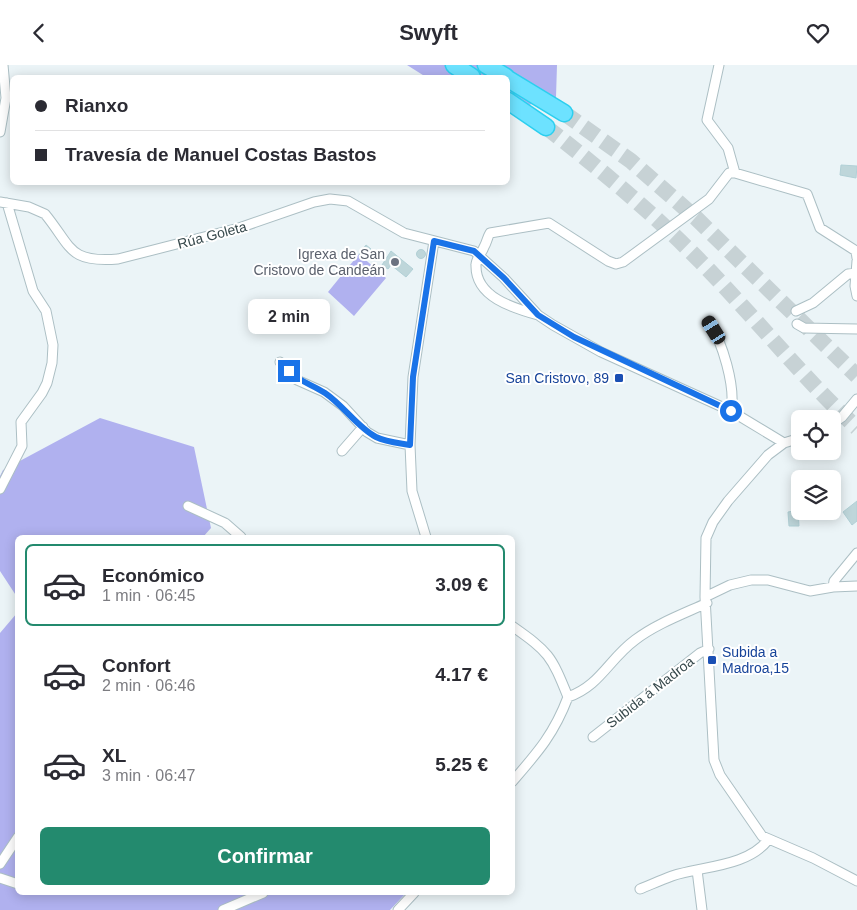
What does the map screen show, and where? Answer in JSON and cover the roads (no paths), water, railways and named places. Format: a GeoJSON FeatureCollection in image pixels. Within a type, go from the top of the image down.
{"type":"FeatureCollection","features":[{"type":"Feature","properties":{"kind":"highway"},"geometry":{"type":"LineString","coordinates":[[454,65],[469,75]]}},
{"type":"Feature","properties":{"kind":"highway"},"geometry":{"type":"LineString","coordinates":[[486,65],[502,75]]}},
{"type":"Feature","properties":{"kind":"highway"},"geometry":{"type":"LineString","coordinates":[[510,80],[564,113]]}},
{"type":"Feature","properties":{"kind":"highway"},"geometry":{"type":"LineString","coordinates":[[510,102],[546,127]]}},
{"type":"Feature","properties":{"kind":"street"},"geometry":{"type":"LineString","coordinates":[[0,132],[3,65]]}},
{"type":"Feature","properties":{"kind":"street"},"geometry":{"type":"LineString","coordinates":[[718,65],[707,120],[728,147],[735,173]]}},
{"type":"Feature","properties":{"kind":"street"},"geometry":{"type":"LineString","coordinates":[[538,315],[518,310],[488,294],[478,278],[476,263],[490,233],[550,223],[608,261],[616,264],[623,262],[709,199],[729,173],[735,173],[807,194],[820,229],[856,251],[857,296]]}},
{"type":"Feature","properties":{"kind":"street","name":"Rúa Goleta"},"geometry":{"type":"LineString","coordinates":[[4,203],[39,210],[49,219],[72,251],[89,259],[118,259],[239,228],[314,202],[330,199],[348,201],[393,227],[434,241],[468,248],[480,255]]}},
{"type":"Feature","properties":{"kind":"street"},"geometry":{"type":"LineString","coordinates":[[0,489],[22,446],[21,422],[42,393],[46,383],[52,363],[53,345],[46,311],[33,291],[4,203]]}},
{"type":"Feature","properties":{"kind":"street"},"geometry":{"type":"LineString","coordinates":[[425,535],[412,491],[410,445],[413,377],[434,241]]}},
{"type":"Feature","properties":{"kind":"street"},"geometry":{"type":"LineString","coordinates":[[480,255],[538,315],[601,352],[731,411],[784,443]]}},
{"type":"Feature","properties":{"kind":"street"},"geometry":{"type":"LineString","coordinates":[[796,311],[813,303],[848,274],[856,273]]}},
{"type":"Feature","properties":{"kind":"street"},"geometry":{"type":"LineString","coordinates":[[709,321],[720,339],[733,400],[731,411]]}},
{"type":"Feature","properties":{"kind":"street"},"geometry":{"type":"LineString","coordinates":[[797,325],[804,328],[857,329]]}},
{"type":"Feature","properties":{"kind":"street"},"geometry":{"type":"LineString","coordinates":[[280,363],[297,380],[324,392],[343,406],[363,427],[377,438],[410,445]]}},
{"type":"Feature","properties":{"kind":"street"},"geometry":{"type":"LineString","coordinates":[[841,418],[857,399]]}},
{"type":"Feature","properties":{"kind":"street"},"geometry":{"type":"LineString","coordinates":[[342,451],[363,427]]}},
{"type":"Feature","properties":{"kind":"street","name":"Subida á Madroa"},"geometry":{"type":"LineString","coordinates":[[791,440],[784,443],[768,455],[748,477],[709,529],[704,552],[714,760],[720,775],[762,836],[813,858],[857,881]]}},
{"type":"Feature","properties":{"kind":"street"},"geometry":{"type":"LineString","coordinates":[[188,506],[224,523],[238,535]]}},
{"type":"Feature","properties":{"kind":"street"},"geometry":{"type":"LineString","coordinates":[[834,587],[834,581],[857,553]]}},
{"type":"Feature","properties":{"kind":"street"},"geometry":{"type":"LineString","coordinates":[[515,778],[548,740],[556,727],[568,697],[591,686],[623,651],[645,633],[730,585],[751,580],[768,580],[810,591],[857,586]]}},
{"type":"Feature","properties":{"kind":"street"},"geometry":{"type":"LineString","coordinates":[[515,629],[547,653],[554,663],[568,697]]}},
{"type":"Feature","properties":{"kind":"street","name":"Subida á Madroa"},"geometry":{"type":"LineString","coordinates":[[592,737],[700,653],[709,649]]}},
{"type":"Feature","properties":{"kind":"street"},"geometry":{"type":"LineString","coordinates":[[640,889],[672,876],[744,858],[763,846],[768,840]]}},
{"type":"Feature","properties":{"kind":"street"},"geometry":{"type":"LineString","coordinates":[[0,864],[15,842]]}},
{"type":"Feature","properties":{"kind":"street"},"geometry":{"type":"LineString","coordinates":[[697,870],[702,910]]}},
{"type":"Feature","properties":{"kind":"street"},"geometry":{"type":"LineString","coordinates":[[0,878],[15,883]]}},
{"type":"Feature","properties":{"kind":"street"},"geometry":{"type":"LineString","coordinates":[[223,910],[258,895]]}},
{"type":"Feature","properties":{"kind":"street"},"geometry":{"type":"LineString","coordinates":[[398,910],[412,895]]}},
{"type":"Feature","properties":{"kind":"tunnel"},"geometry":{"type":"LineString","coordinates":[[564,113],[631,161],[696,218],[857,376]]}},
{"type":"Feature","properties":{"kind":"tunnel"},"geometry":{"type":"LineString","coordinates":[[546,127],[626,192],[683,244],[816,388],[857,428]]}},
{"type":"Feature","properties":{"kind":"place","name":"Igrexa de San Cristovo de Candeán"},"geometry":{"type":"Point","coordinates":[395,262]}},
{"type":"Feature","properties":{"kind":"place","name":"San Cristovo, 89"},"geometry":{"type":"Point","coordinates":[619,378]}},
{"type":"Feature","properties":{"kind":"place","name":"Subida a Madroa,15"},"geometry":{"type":"Point","coordinates":[712,660]}}]}
